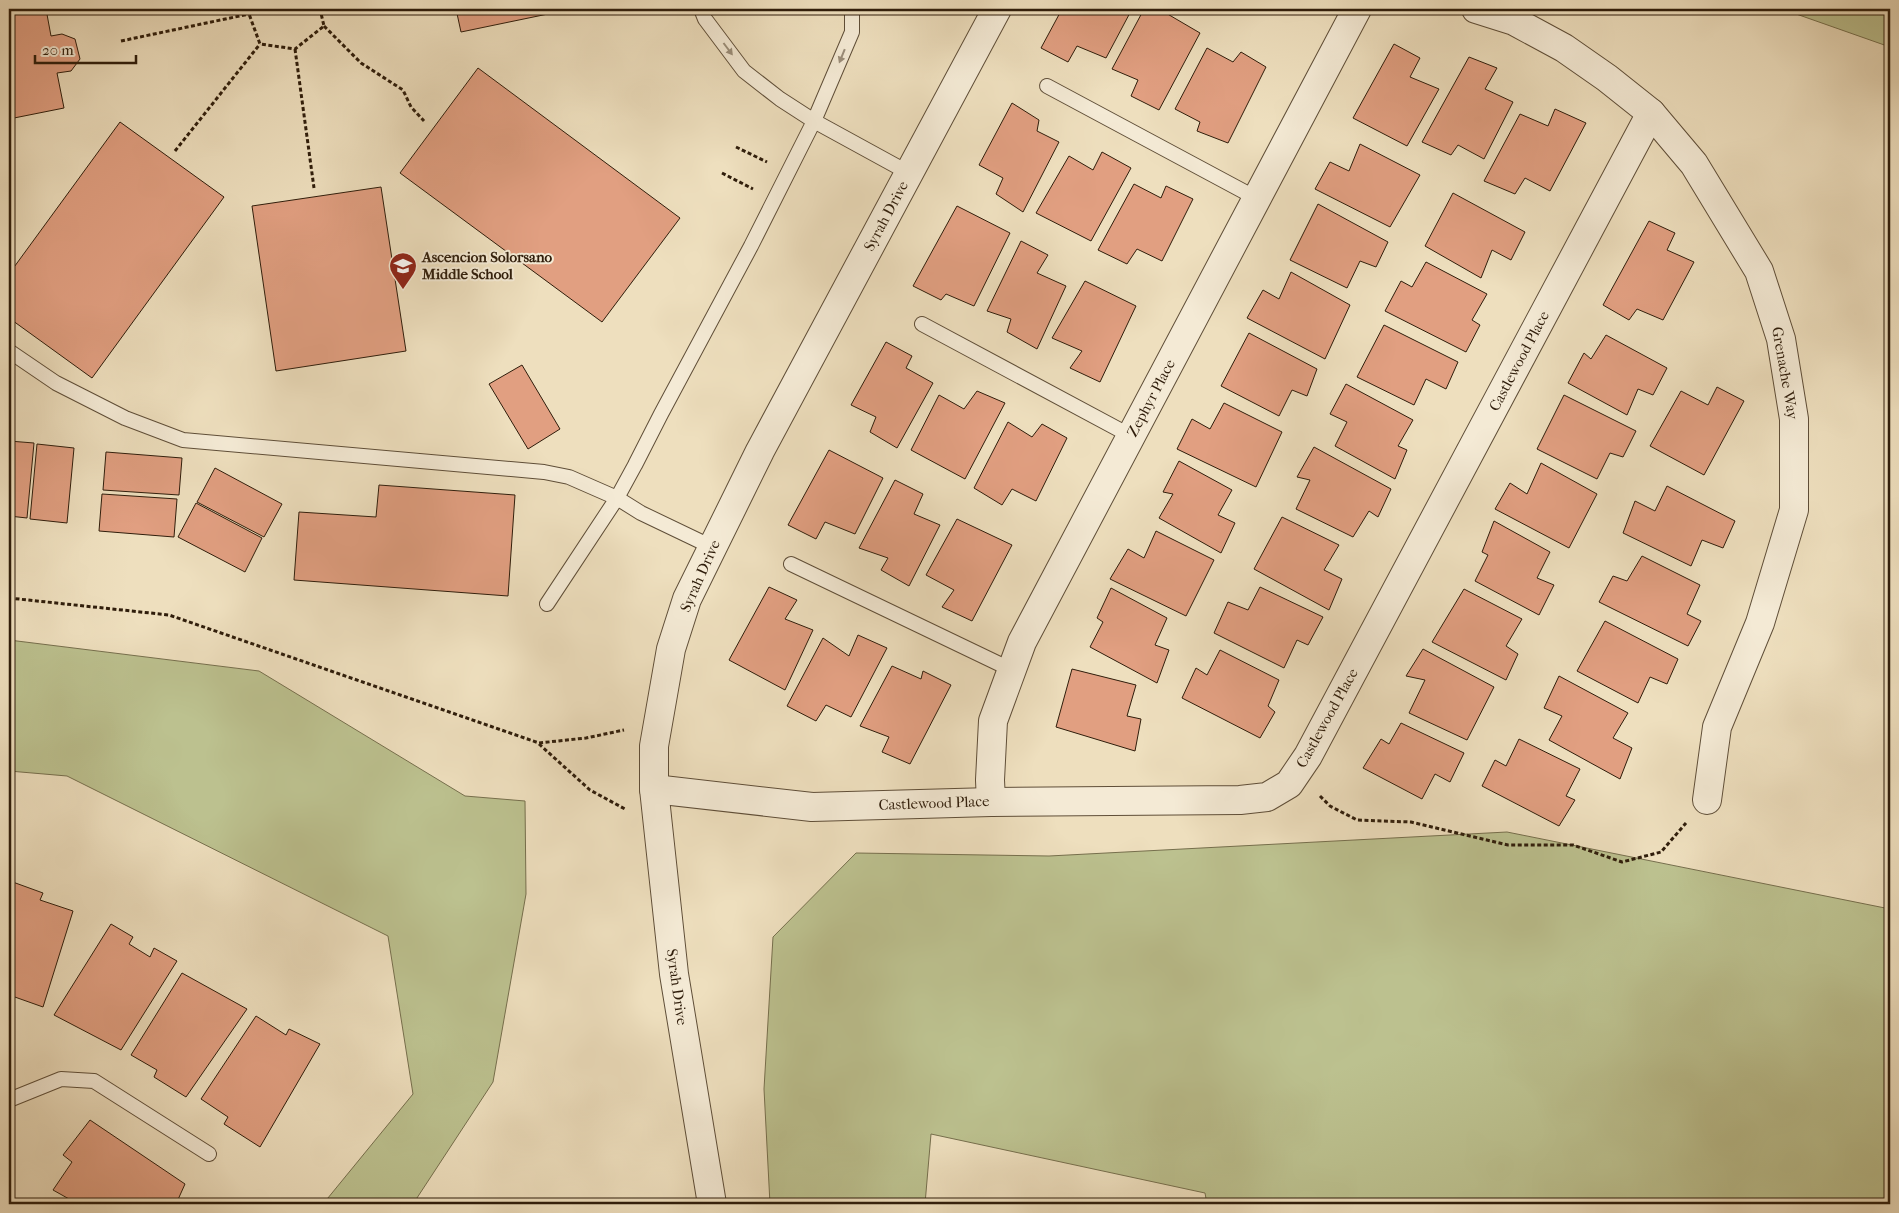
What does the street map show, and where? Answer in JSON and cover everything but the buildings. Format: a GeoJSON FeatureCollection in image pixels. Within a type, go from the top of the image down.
{"type":"FeatureCollection","features":[{"type":"Feature","properties":{"kind":"street","name":"Syrah Drive"},"geometry":{"type":"LineString","coordinates":[[712,1204],[674,974],[654,789],[654,746],[671,649],[687,599],[760,451],[997,9]]}},
{"type":"Feature","properties":{"kind":"street","name":"Zephyr Place"},"geometry":{"type":"LineString","coordinates":[[991,802],[990,780],[993,721],[1022,642],[1357,9]]}},
{"type":"Feature","properties":{"kind":"street","name":"Grenache Way"},"geometry":{"type":"LineString","coordinates":[[1476,9],[1514,21],[1564,48],[1607,78],[1651,113],[1694,164],[1759,271],[1781,339],[1794,419],[1794,510],[1760,622],[1718,727],[1707,800]]}},
{"type":"Feature","properties":{"kind":"street","name":"Castlewood Place"},"geometry":{"type":"LineString","coordinates":[[654,789],[812,806],[1240,800],[1267,797],[1289,784],[1318,738],[1651,113]]}},
{"type":"Feature","properties":{"kind":"lane"},"geometry":{"type":"LineString","coordinates":[[701,9],[705,19],[744,71],[780,99],[814,121],[909,173]]}},
{"type":"Feature","properties":{"kind":"lane"},"geometry":{"type":"LineString","coordinates":[[547,604],[617,498],[711,323],[814,121],[852,32],[852,9]]}},
{"type":"Feature","properties":{"kind":"lane"},"geometry":{"type":"LineString","coordinates":[[1047,86],[1256,198]]}},
{"type":"Feature","properties":{"kind":"lane"},"geometry":{"type":"LineString","coordinates":[[922,324],[1131,436]]}},
{"type":"Feature","properties":{"kind":"lane"},"geometry":{"type":"LineString","coordinates":[[9,351],[56,383],[124,418],[182,440],[544,472],[569,477],[617,498],[641,514],[712,547]]}},
{"type":"Feature","properties":{"kind":"lane"},"geometry":{"type":"LineString","coordinates":[[791,564],[1012,670]]}},
{"type":"Feature","properties":{"kind":"lane"},"geometry":{"type":"LineString","coordinates":[[9,1100],[62,1079],[94,1081],[210,1154]]}},
{"type":"Feature","properties":{"kind":"path"},"geometry":{"type":"LineString","coordinates":[[250,9],[248,14],[260,44]]}},
{"type":"Feature","properties":{"kind":"path"},"geometry":{"type":"LineString","coordinates":[[320,9],[324,26],[361,64],[403,90],[411,107],[424,121]]}},
{"type":"Feature","properties":{"kind":"path"},"geometry":{"type":"LineString","coordinates":[[121,41],[248,14]]}},
{"type":"Feature","properties":{"kind":"path"},"geometry":{"type":"LineString","coordinates":[[260,44],[295,49],[324,26]]}},
{"type":"Feature","properties":{"kind":"path"},"geometry":{"type":"LineString","coordinates":[[175,151],[260,44]]}},
{"type":"Feature","properties":{"kind":"path"},"geometry":{"type":"LineString","coordinates":[[295,49],[314,188]]}},
{"type":"Feature","properties":{"kind":"path"},"geometry":{"type":"LineString","coordinates":[[736,147],[787,173]]}},
{"type":"Feature","properties":{"kind":"path"},"geometry":{"type":"LineString","coordinates":[[722,173],[774,199]]}},
{"type":"Feature","properties":{"kind":"path"},"geometry":{"type":"LineString","coordinates":[[9,598],[169,614],[539,744],[590,790],[658,828]]}},
{"type":"Feature","properties":{"kind":"path"},"geometry":{"type":"LineString","coordinates":[[539,744],[586,738],[658,722]]}},
{"type":"Feature","properties":{"kind":"path"},"geometry":{"type":"LineString","coordinates":[[1296,773],[1330,806],[1357,820],[1411,822],[1508,845],[1572,846],[1622,862],[1661,852],[1707,800]]}},
{"type":"Feature","properties":{"kind":"green space"},"geometry":{"type":"Polygon","coordinates":[[[1782,9],[1890,9],[1890,47],[1782,9]]]}},
{"type":"Feature","properties":{"kind":"green space"},"geometry":{"type":"Polygon","coordinates":[[[9,640],[259,671],[465,796],[525,801],[526,894],[493,1082],[413,1204],[323,1204],[413,1094],[388,936],[67,776],[9,771],[9,640]]]}},
{"type":"Feature","properties":{"kind":"green space"},"geometry":{"type":"Polygon","coordinates":[[[1507,832],[1890,909],[1890,1204],[1207,1204],[1205,1193],[931,1134],[925,1204],[770,1204],[764,1089],[773,937],[856,853],[1049,856],[1507,832]]]}},
{"type":"Feature","properties":{"kind":"place","name":"Ascencion Solorsano Middle School"},"geometry":{"type":"Point","coordinates":[403,290]}}]}
